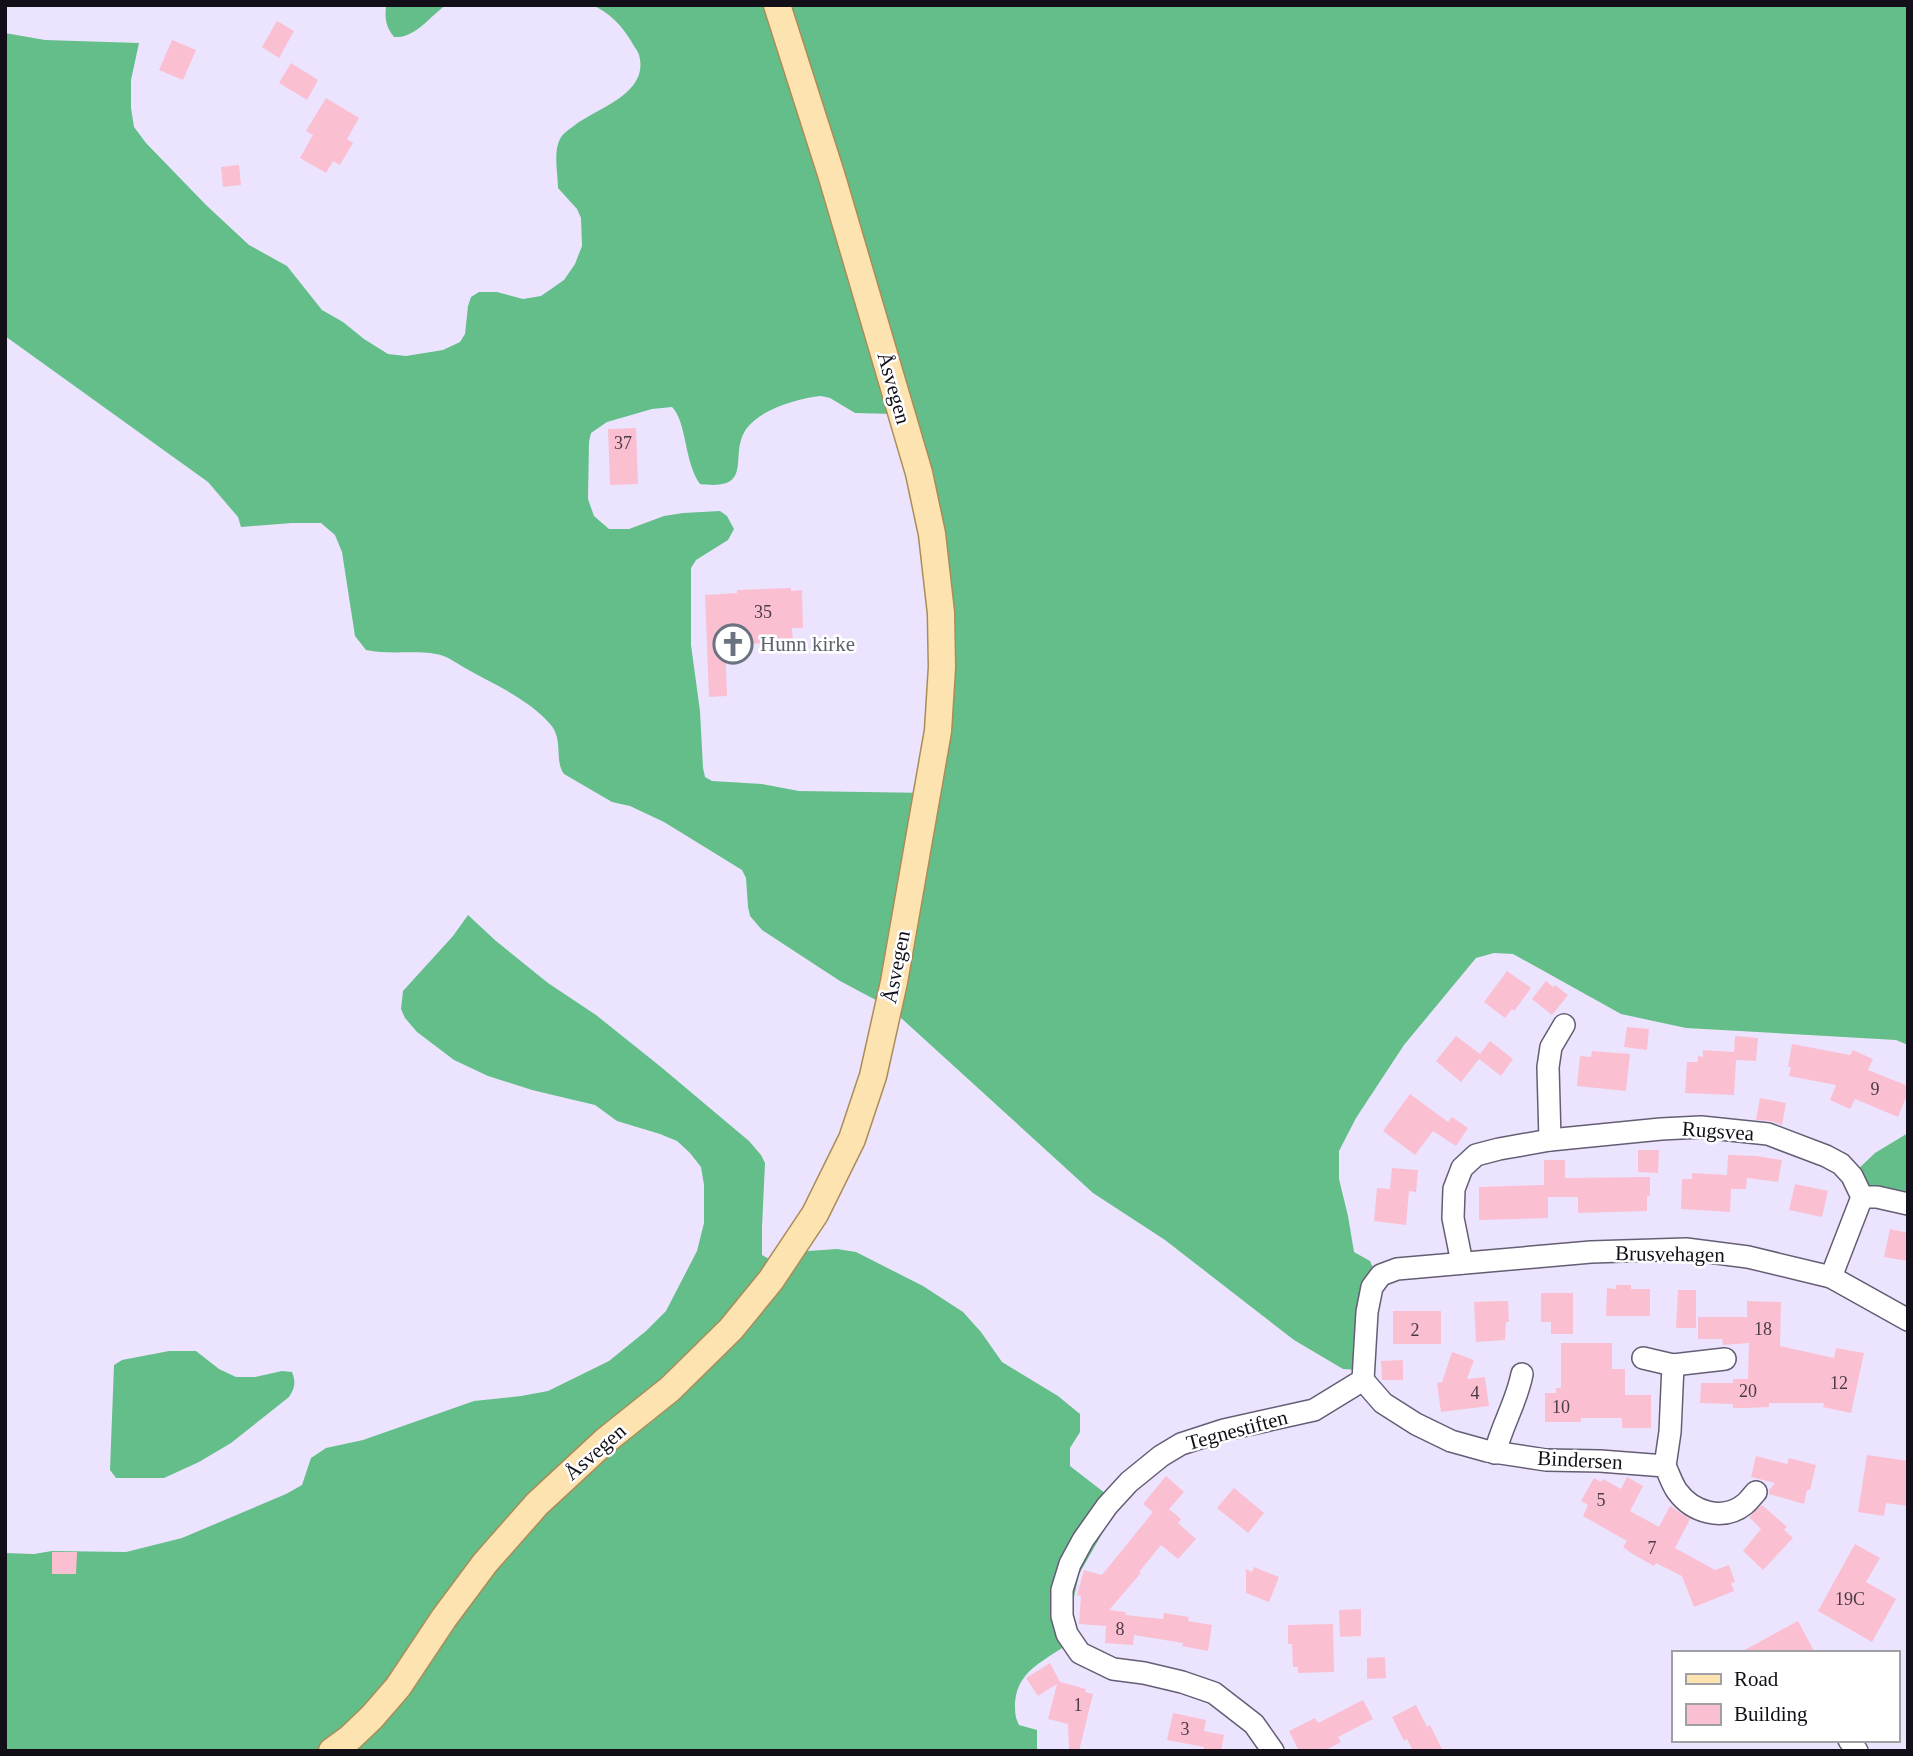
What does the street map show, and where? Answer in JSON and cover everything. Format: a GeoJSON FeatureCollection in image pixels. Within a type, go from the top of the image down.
{"type":"FeatureCollection","features":[{"type":"Feature","properties":{"kind":"main road","name":"Åsvegen"},"geometry":{"type":"LineString","coordinates":[[331,1751],[350,1738],[372,1717],[398,1687],[476,1574],[537,1504],[605,1441],[670,1389],[731,1329],[763,1290],[815,1214],[852,1139],[873,1076],[897,970],[939,731],[941,613],[932,534],[919,473],[832,177],[777,5]]}},
{"type":"Feature","properties":{"kind":"street"},"geometry":{"type":"LineString","coordinates":[[1550,1140],[1548,1067],[1551,1047],[1564,1025]]}},
{"type":"Feature","properties":{"kind":"street","name":"Rugsvea"},"geometry":{"type":"LineString","coordinates":[[1462,1263],[1453,1218],[1454,1189],[1462,1168],[1476,1155],[1550,1140],[1701,1127],[1768,1135],[1841,1164],[1852,1176],[1861,1197]]}},
{"type":"Feature","properties":{"kind":"street"},"geometry":{"type":"LineString","coordinates":[[1831,1277],[1861,1197],[1877,1197],[1908,1204]]}},
{"type":"Feature","properties":{"kind":"street","name":"Brusvehagen"},"geometry":{"type":"LineString","coordinates":[[1462,1263],[1591,1252],[1686,1249],[1748,1256],[1831,1277],[1908,1320]]}},
{"type":"Feature","properties":{"kind":"street"},"geometry":{"type":"LineString","coordinates":[[1363,1380],[1367,1312],[1372,1287],[1381,1275],[1397,1269],[1462,1263]]}},
{"type":"Feature","properties":{"kind":"street"},"geometry":{"type":"LineString","coordinates":[[1643,1358],[1673,1365],[1725,1359]]}},
{"type":"Feature","properties":{"kind":"street"},"geometry":{"type":"LineString","coordinates":[[1673,1365],[1670,1432],[1665,1466],[1676,1490],[1693,1508],[1712,1514],[1728,1512],[1744,1505],[1756,1492]]}},
{"type":"Feature","properties":{"kind":"street"},"geometry":{"type":"LineString","coordinates":[[1495,1453],[1507,1415],[1518,1394],[1522,1374]]}},
{"type":"Feature","properties":{"kind":"street","name":"Bindersen"},"geometry":{"type":"LineString","coordinates":[[1363,1380],[1383,1403],[1416,1424],[1451,1441],[1495,1453],[1546,1460],[1665,1466]]}},
{"type":"Feature","properties":{"kind":"street","name":"Tegnestiften"},"geometry":{"type":"LineString","coordinates":[[1269,1749],[1254,1724],[1214,1693],[1144,1673],[1112,1669],[1080,1653],[1067,1634],[1062,1616],[1062,1590],[1070,1564],[1107,1506],[1129,1482],[1161,1456],[1181,1444],[1224,1430],[1314,1410],[1363,1380]]}},
{"type":"Feature","properties":{"kind":"green space"},"geometry":{"type":"Polygon","coordinates":[[[386,5],[446,5],[415,31],[402,37],[394,37],[386,22],[386,5]]]}},
{"type":"Feature","properties":{"kind":"green space"},"geometry":{"type":"Polygon","coordinates":[[[592,5],[1908,5],[1908,1045],[1896,1040],[1686,1028],[1621,1014],[1513,954],[1494,953],[1476,958],[1404,1045],[1356,1118],[1339,1151],[1339,1179],[1354,1252],[1370,1261],[1374,1270],[1373,1371],[1343,1369],[1294,1340],[1165,1240],[1093,1193],[889,1007],[840,981],[762,930],[750,916],[746,878],[742,870],[664,822],[630,806],[612,802],[564,774],[557,736],[550,724],[532,707],[443,656],[366,650],[355,636],[342,552],[335,535],[321,523],[241,527],[238,517],[208,482],[5,336],[5,33],[45,40],[139,43],[131,80],[131,108],[134,127],[146,143],[249,245],[287,266],[322,310],[388,354],[406,356],[443,350],[460,342],[465,334],[471,297],[479,292],[497,292],[523,299],[541,296],[564,280],[575,264],[582,246],[581,218],[577,209],[558,188],[558,144],[569,130],[630,89],[637,80],[640,68],[638,53],[627,35],[604,11],[592,5]],[[821,396],[802,399],[771,410],[753,421],[742,438],[735,476],[729,482],[718,485],[700,484],[691,465],[680,422],[672,407],[652,409],[607,422],[591,433],[588,499],[594,516],[609,529],[629,529],[664,516],[720,511],[727,516],[734,529],[728,540],[696,560],[691,568],[691,645],[705,777],[712,781],[762,784],[799,791],[930,793],[947,627],[893,414],[855,413],[830,398],[821,396]]]}},
{"type":"Feature","properties":{"kind":"green space"},"geometry":{"type":"Polygon","coordinates":[[[468,915],[548,983],[596,1015],[749,1141],[765,1163],[762,1255],[771,1260],[790,1258],[808,1251],[837,1249],[856,1252],[923,1286],[963,1312],[1002,1362],[1058,1396],[1080,1414],[1080,1432],[1070,1448],[1070,1466],[1119,1504],[1079,1574],[1065,1646],[1032,1669],[1020,1683],[1017,1692],[1015,1712],[1019,1725],[1037,1730],[1037,1751],[5,1751],[5,1553],[126,1552],[182,1538],[302,1485],[311,1458],[326,1448],[363,1440],[474,1401],[548,1391],[609,1361],[666,1311],[697,1251],[704,1223],[701,1167],[690,1153],[677,1141],[617,1121],[595,1105],[488,1076],[454,1060],[417,1032],[405,1018],[401,1009],[403,991],[453,936],[468,915]]]}},
{"type":"Feature","properties":{"kind":"green space"},"geometry":{"type":"Polygon","coordinates":[[[1908,1133],[1908,1206],[1859,1199],[1854,1173],[1875,1153],[1908,1133]]]}},
{"type":"Feature","properties":{"kind":"green space"},"geometry":{"type":"Polygon","coordinates":[[[169,1351],[196,1351],[219,1369],[236,1377],[292,1372],[294,1388],[289,1397],[231,1443],[199,1462],[164,1478],[116,1478],[110,1470],[114,1365],[122,1360],[169,1351]]]}},
{"type":"Feature","properties":{"kind":"building"},"geometry":{"type":"Polygon","coordinates":[[[277,21],[294,31],[279,58],[262,47],[277,21]]]}},
{"type":"Feature","properties":{"kind":"building"},"geometry":{"type":"Polygon","coordinates":[[[172,40],[196,50],[183,80],[159,70],[172,40]]]}},
{"type":"Feature","properties":{"kind":"building"},"geometry":{"type":"Polygon","coordinates":[[[291,63],[318,80],[307,100],[279,83],[291,63]]]}},
{"type":"Feature","properties":{"kind":"building"},"geometry":{"type":"Polygon","coordinates":[[[326,98],[359,118],[347,139],[353,143],[340,165],[333,161],[326,173],[300,158],[313,135],[306,131],[326,98]]]}},
{"type":"Feature","properties":{"kind":"building"},"geometry":{"type":"Polygon","coordinates":[[[239,165],[241,185],[223,187],[221,167],[239,165]]]}},
{"type":"Feature","properties":{"kind":"building"},"geometry":{"type":"Polygon","coordinates":[[[636,428],[638,484],[610,485],[608,429],[636,428]]]}},
{"type":"Feature","properties":{"kind":"building","name":"Hunn kirke"},"geometry":{"type":"Polygon","coordinates":[[[791,588],[791,591],[802,590],[803,628],[792,628],[793,642],[725,645],[727,696],[709,697],[705,595],[737,593],[737,590],[791,588]]]}},
{"type":"Feature","properties":{"kind":"building"},"geometry":{"type":"Polygon","coordinates":[[[1507,971],[1531,988],[1514,1011],[1512,1009],[1505,1018],[1484,1002],[1507,971]]]}},
{"type":"Feature","properties":{"kind":"building"},"geometry":{"type":"Polygon","coordinates":[[[1546,981],[1568,995],[1552,1015],[1532,999],[1546,981]]]}},
{"type":"Feature","properties":{"kind":"building"},"geometry":{"type":"Polygon","coordinates":[[[1627,1027],[1649,1029],[1647,1050],[1624,1047],[1627,1027]]]}},
{"type":"Feature","properties":{"kind":"building"},"geometry":{"type":"Polygon","coordinates":[[[1456,1036],[1480,1054],[1490,1041],[1513,1059],[1501,1076],[1479,1059],[1461,1082],[1436,1061],[1456,1036]]]}},
{"type":"Feature","properties":{"kind":"building"},"geometry":{"type":"Polygon","coordinates":[[[1735,1036],[1758,1038],[1756,1061],[1736,1060],[1734,1095],[1685,1093],[1687,1062],[1698,1062],[1698,1056],[1703,1057],[1703,1050],[1734,1052],[1735,1036]]]}},
{"type":"Feature","properties":{"kind":"building"},"geometry":{"type":"Polygon","coordinates":[[[1792,1044],[1850,1055],[1853,1050],[1873,1059],[1868,1070],[1908,1086],[1898,1117],[1855,1099],[1850,1109],[1830,1100],[1836,1085],[1789,1076],[1792,1044]]]}},
{"type":"Feature","properties":{"kind":"building"},"geometry":{"type":"Polygon","coordinates":[[[1592,1051],[1630,1054],[1626,1091],[1577,1086],[1580,1056],[1591,1057],[1592,1051]]]}},
{"type":"Feature","properties":{"kind":"building"},"geometry":{"type":"Polygon","coordinates":[[[1410,1094],[1448,1122],[1452,1117],[1468,1128],[1456,1146],[1433,1131],[1415,1155],[1383,1131],[1410,1094]]]}},
{"type":"Feature","properties":{"kind":"building"},"geometry":{"type":"Polygon","coordinates":[[[1760,1098],[1786,1103],[1782,1125],[1756,1120],[1760,1098]]]}},
{"type":"Feature","properties":{"kind":"building"},"geometry":{"type":"Polygon","coordinates":[[[1638,1150],[1659,1150],[1658,1173],[1638,1172],[1638,1150]]]}},
{"type":"Feature","properties":{"kind":"building"},"geometry":{"type":"Polygon","coordinates":[[[1728,1155],[1782,1160],[1778,1182],[1747,1178],[1746,1189],[1731,1189],[1730,1212],[1681,1209],[1682,1179],[1692,1179],[1692,1173],[1727,1175],[1728,1155]]]}},
{"type":"Feature","properties":{"kind":"building"},"geometry":{"type":"Polygon","coordinates":[[[1544,1160],[1565,1160],[1565,1178],[1650,1177],[1647,1211],[1578,1213],[1578,1197],[1548,1197],[1548,1218],[1479,1220],[1479,1187],[1544,1185],[1544,1160]]]}},
{"type":"Feature","properties":{"kind":"building"},"geometry":{"type":"Polygon","coordinates":[[[1392,1168],[1418,1170],[1416,1192],[1409,1191],[1406,1225],[1374,1221],[1377,1188],[1390,1189],[1392,1168]]]}},
{"type":"Feature","properties":{"kind":"building"},"geometry":{"type":"Polygon","coordinates":[[[1795,1184],[1828,1191],[1822,1217],[1789,1210],[1795,1184]]]}},
{"type":"Feature","properties":{"kind":"building"},"geometry":{"type":"Polygon","coordinates":[[[1890,1229],[1908,1233],[1908,1261],[1884,1257],[1890,1229]]]}},
{"type":"Feature","properties":{"kind":"building"},"geometry":{"type":"Polygon","coordinates":[[[1616,1285],[1631,1285],[1631,1289],[1650,1289],[1650,1316],[1606,1316],[1607,1288],[1616,1289],[1616,1285]]]}},
{"type":"Feature","properties":{"kind":"building"},"geometry":{"type":"Polygon","coordinates":[[[1678,1290],[1696,1290],[1696,1328],[1676,1328],[1678,1290]]]}},
{"type":"Feature","properties":{"kind":"building"},"geometry":{"type":"Polygon","coordinates":[[[1541,1293],[1573,1293],[1573,1334],[1551,1334],[1551,1322],[1541,1322],[1541,1293]]]}},
{"type":"Feature","properties":{"kind":"building"},"geometry":{"type":"Polygon","coordinates":[[[1508,1301],[1509,1322],[1506,1322],[1505,1340],[1476,1342],[1474,1302],[1508,1301]]]}},
{"type":"Feature","properties":{"kind":"building"},"geometry":{"type":"Polygon","coordinates":[[[1747,1301],[1781,1302],[1780,1346],[1834,1358],[1836,1348],[1864,1353],[1851,1413],[1823,1407],[1824,1403],[1769,1403],[1769,1407],[1733,1408],[1733,1404],[1700,1403],[1701,1383],[1733,1383],[1733,1379],[1748,1379],[1749,1343],[1723,1345],[1722,1339],[1698,1339],[1698,1317],[1747,1317],[1747,1301]]]}},
{"type":"Feature","properties":{"kind":"building"},"geometry":{"type":"Polygon","coordinates":[[[1393,1311],[1441,1311],[1441,1344],[1393,1344],[1393,1311]]]}},
{"type":"Feature","properties":{"kind":"building"},"geometry":{"type":"Polygon","coordinates":[[[1561,1343],[1612,1343],[1612,1369],[1625,1369],[1625,1395],[1651,1395],[1651,1428],[1622,1428],[1622,1418],[1581,1418],[1581,1422],[1545,1422],[1545,1393],[1556,1393],[1556,1388],[1561,1388],[1561,1343]]]}},
{"type":"Feature","properties":{"kind":"building"},"geometry":{"type":"Polygon","coordinates":[[[1452,1352],[1474,1360],[1467,1379],[1485,1377],[1489,1406],[1441,1412],[1437,1383],[1442,1382],[1452,1352]]]}},
{"type":"Feature","properties":{"kind":"building"},"geometry":{"type":"Polygon","coordinates":[[[1403,1360],[1403,1380],[1382,1380],[1381,1361],[1403,1360]]]}},
{"type":"Feature","properties":{"kind":"building"},"geometry":{"type":"Polygon","coordinates":[[[1867,1455],[1908,1461],[1908,1506],[1886,1503],[1884,1516],[1858,1512],[1867,1455]]]}},
{"type":"Feature","properties":{"kind":"building"},"geometry":{"type":"Polygon","coordinates":[[[1756,1456],[1787,1464],[1789,1458],[1816,1465],[1804,1504],[1769,1494],[1775,1483],[1751,1477],[1756,1456]]]}},
{"type":"Feature","properties":{"kind":"building"},"geometry":{"type":"Polygon","coordinates":[[[1166,1476],[1184,1492],[1169,1509],[1181,1519],[1178,1523],[1196,1539],[1178,1559],[1161,1545],[1109,1610],[1126,1612],[1125,1615],[1163,1619],[1164,1613],[1189,1617],[1188,1621],[1212,1625],[1208,1651],[1182,1646],[1183,1643],[1134,1635],[1133,1645],[1105,1643],[1106,1626],[1079,1624],[1081,1596],[1077,1595],[1084,1570],[1102,1575],[1153,1512],[1143,1504],[1166,1476]]]}},
{"type":"Feature","properties":{"kind":"building"},"geometry":{"type":"Polygon","coordinates":[[[1627,1477],[1643,1486],[1630,1511],[1659,1527],[1670,1506],[1690,1519],[1675,1548],[1715,1570],[1729,1565],[1735,1582],[1731,1583],[1734,1591],[1694,1607],[1682,1576],[1656,1563],[1654,1566],[1631,1553],[1623,1547],[1627,1541],[1583,1516],[1588,1505],[1581,1501],[1594,1478],[1601,1482],[1603,1479],[1621,1489],[1627,1477]]]}},
{"type":"Feature","properties":{"kind":"building"},"geometry":{"type":"Polygon","coordinates":[[[1234,1488],[1264,1513],[1248,1533],[1217,1508],[1234,1488]]]}},
{"type":"Feature","properties":{"kind":"building"},"geometry":{"type":"Polygon","coordinates":[[[1762,1505],[1787,1527],[1784,1530],[1793,1538],[1763,1570],[1743,1551],[1761,1529],[1749,1517],[1762,1505]]]}},
{"type":"Feature","properties":{"kind":"building"},"geometry":{"type":"Polygon","coordinates":[[[1855,1544],[1880,1558],[1866,1582],[1896,1599],[1872,1642],[1818,1611],[1855,1544]]]}},
{"type":"Feature","properties":{"kind":"building"},"geometry":{"type":"Polygon","coordinates":[[[52,1552],[77,1552],[76,1574],[52,1574],[52,1552]]]}},
{"type":"Feature","properties":{"kind":"building"},"geometry":{"type":"Polygon","coordinates":[[[1254,1567],[1279,1577],[1269,1602],[1246,1593],[1246,1569],[1252,1572],[1254,1567]]]}},
{"type":"Feature","properties":{"kind":"building"},"geometry":{"type":"Polygon","coordinates":[[[1361,1609],[1361,1636],[1340,1637],[1339,1610],[1361,1609]]]}},
{"type":"Feature","properties":{"kind":"building"},"geometry":{"type":"Polygon","coordinates":[[[1798,1621],[1814,1651],[1743,1651],[1798,1621]]]}},
{"type":"Feature","properties":{"kind":"building"},"geometry":{"type":"Polygon","coordinates":[[[1333,1624],[1334,1672],[1298,1673],[1298,1667],[1293,1667],[1292,1644],[1288,1644],[1288,1625],[1333,1624]]]}},
{"type":"Feature","properties":{"kind":"building"},"geometry":{"type":"Polygon","coordinates":[[[1385,1657],[1386,1678],[1367,1679],[1367,1658],[1385,1657]]]}},
{"type":"Feature","properties":{"kind":"building"},"geometry":{"type":"Polygon","coordinates":[[[1050,1663],[1060,1682],[1086,1689],[1085,1692],[1093,1694],[1079,1751],[1069,1751],[1068,1724],[1048,1719],[1057,1684],[1038,1696],[1026,1678],[1050,1663]]]}},
{"type":"Feature","properties":{"kind":"building"},"geometry":{"type":"Polygon","coordinates":[[[1363,1700],[1373,1719],[1338,1737],[1341,1742],[1324,1751],[1299,1751],[1289,1731],[1315,1718],[1318,1723],[1363,1700]]]}},
{"type":"Feature","properties":{"kind":"building"},"geometry":{"type":"Polygon","coordinates":[[[1416,1705],[1443,1751],[1413,1751],[1407,1739],[1404,1741],[1392,1717],[1416,1705]]]}},
{"type":"Feature","properties":{"kind":"building"},"geometry":{"type":"Polygon","coordinates":[[[1173,1713],[1206,1720],[1204,1731],[1224,1735],[1221,1751],[1203,1751],[1204,1747],[1167,1740],[1173,1713]]]}},
{"type":"Feature","properties":{"kind":"place","name":"Hunn kirke"},"geometry":{"type":"Point","coordinates":[733,644]}}]}
